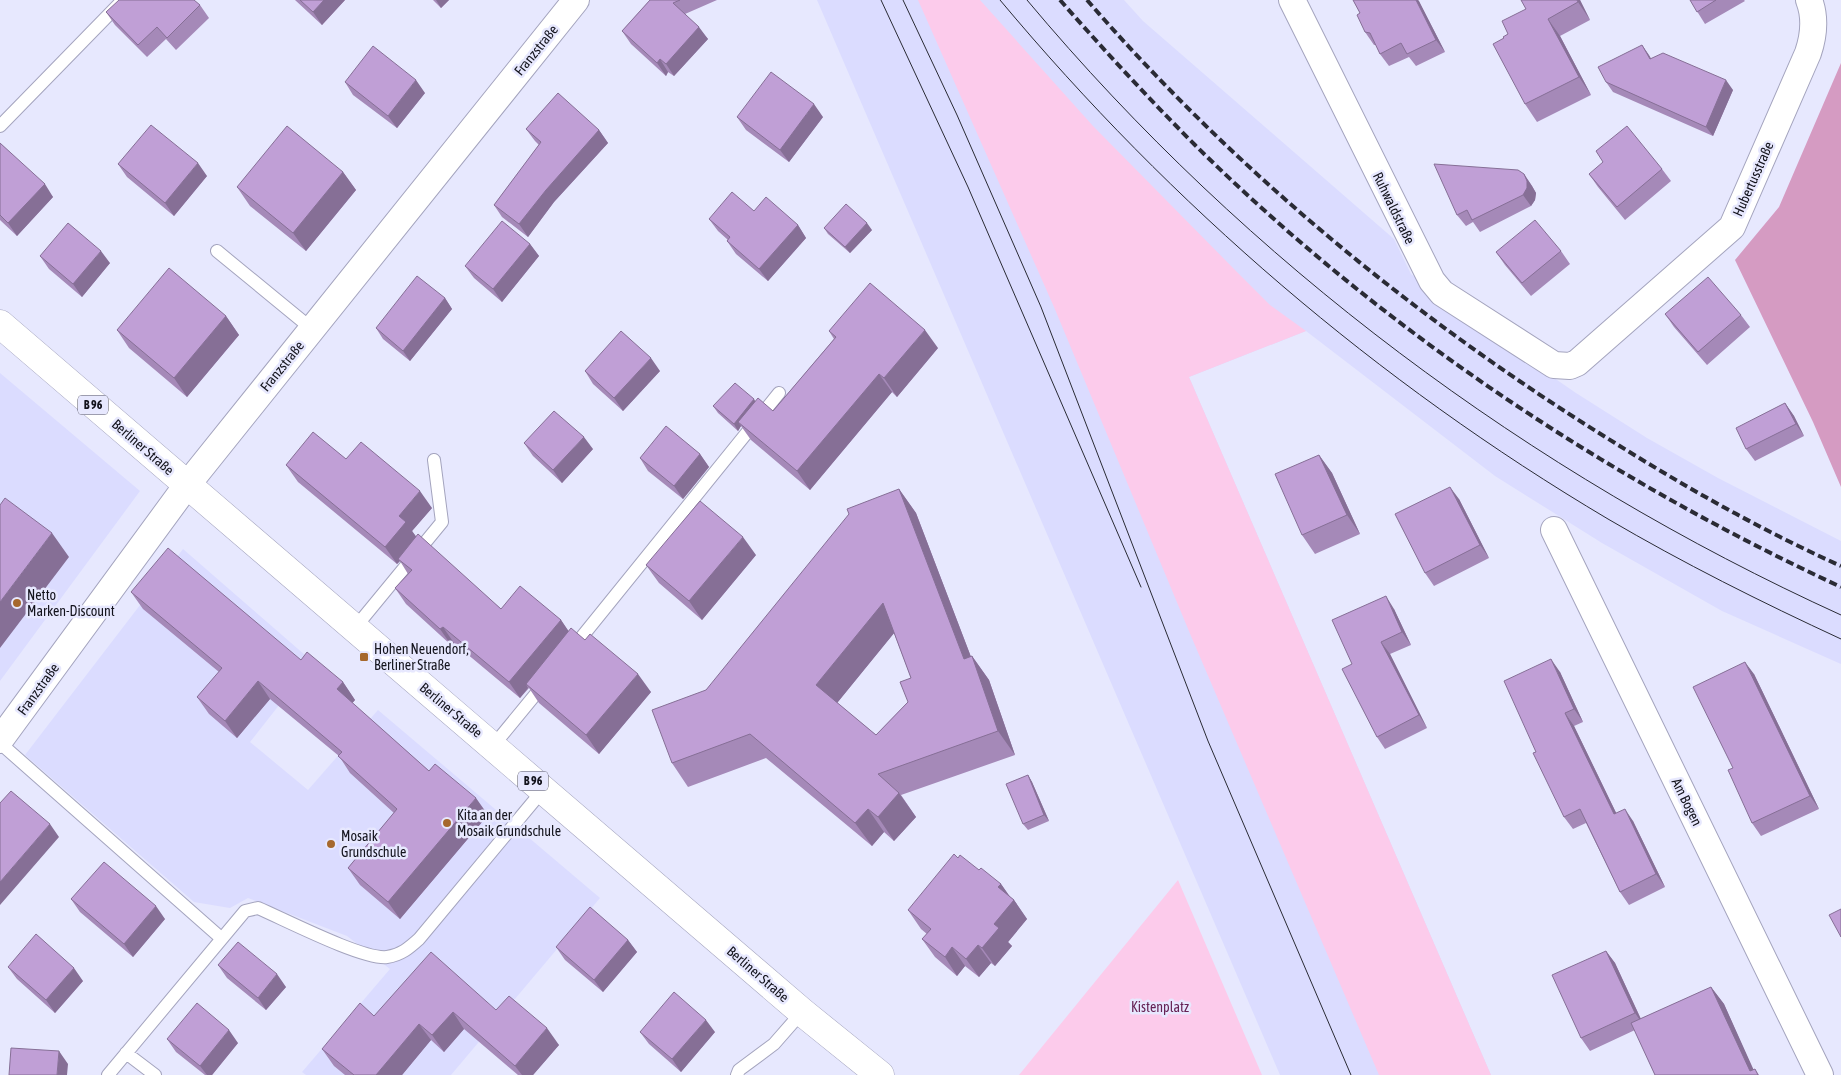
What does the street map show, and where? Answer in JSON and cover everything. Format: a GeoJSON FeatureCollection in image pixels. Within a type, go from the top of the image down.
{"type":"FeatureCollection","features":[{"type":"Feature","properties":{"kind":"main road","name":"Berliner Straße"},"geometry":{"type":"LineString","coordinates":[[0,324],[802,1012],[880,1075]]}},
{"type":"Feature","properties":{"kind":"street","name":"Franzstraße"},"geometry":{"type":"LineString","coordinates":[[0,742],[187,485],[576,0]]}},
{"type":"Feature","properties":{"kind":"street","name":"Ruhwaldstraße"},"geometry":{"type":"LineString","coordinates":[[1292,0],[1432,281],[1442,293],[1554,365]]}},
{"type":"Feature","properties":{"kind":"street","name":"Hubertusstraße"},"geometry":{"type":"LineString","coordinates":[[1554,365],[1570,366],[1577,364],[1732,227],[1808,53],[1813,37],[1814,22],[1809,0]]}},
{"type":"Feature","properties":{"kind":"street","name":"Am Bogen"},"geometry":{"type":"LineString","coordinates":[[1554,530],[1820,1075]]}},
{"type":"Feature","properties":{"kind":"lane"},"geometry":{"type":"LineString","coordinates":[[0,126],[123,0]]}},
{"type":"Feature","properties":{"kind":"lane"},"geometry":{"type":"LineString","coordinates":[[217,252],[312,329]]}},
{"type":"Feature","properties":{"kind":"lane"},"geometry":{"type":"LineString","coordinates":[[567,656],[779,393]]}},
{"type":"Feature","properties":{"kind":"lane"},"geometry":{"type":"LineString","coordinates":[[354,629],[442,522],[434,460]]}},
{"type":"Feature","properties":{"kind":"lane"},"geometry":{"type":"LineString","coordinates":[[493,746],[554,671]]}},
{"type":"Feature","properties":{"kind":"lane"},"geometry":{"type":"LineString","coordinates":[[0,742],[221,938]]}},
{"type":"Feature","properties":{"kind":"lane"},"geometry":{"type":"LineString","coordinates":[[108,1075],[221,938],[245,912],[258,908],[363,954],[385,957],[402,953],[419,939],[543,790]]}},
{"type":"Feature","properties":{"kind":"lane"},"geometry":{"type":"LineString","coordinates":[[737,1074],[774,1044],[802,1012]]}},
{"type":"Feature","properties":{"kind":"lane"},"geometry":{"type":"LineString","coordinates":[[126,1053],[154,1075]]}},
{"type":"Feature","properties":{"kind":"shaded area"},"geometry":{"type":"Polygon","coordinates":[[[817,0],[1124,0],[1143,21],[1394,239],[1411,274],[1464,316],[1576,393],[1647,438],[1718,478],[1841,541],[1841,664],[1722,611],[1602,543],[1495,476],[1306,331],[1189,377],[1491,1075],[1280,1075],[817,0]]]}},
{"type":"Feature","properties":{"kind":"shaded area"},"geometry":{"type":"Polygon","coordinates":[[[1841,63],[1841,487],[1813,422],[1735,260],[1779,207],[1841,63]]]}},
{"type":"Feature","properties":{"kind":"shaded area"},"geometry":{"type":"Polygon","coordinates":[[[0,373],[140,491],[0,681],[0,373]]]}},
{"type":"Feature","properties":{"kind":"shaded area","name":"Mosaik Grundschule"},"geometry":{"type":"Polygon","coordinates":[[[183,549],[313,662],[250,742],[308,790],[378,710],[600,898],[451,1075],[306,1075],[302,1072],[390,969],[347,936],[248,898],[230,908],[194,902],[25,755],[183,549]]]}},
{"type":"Feature","properties":{"kind":"green space"},"geometry":{"type":"Polygon","coordinates":[[[918,0],[980,0],[1093,126],[1270,305],[1306,331],[1189,377],[1491,1075],[1379,1075],[1191,636],[1054,307],[918,0]]]}},
{"type":"Feature","properties":{"kind":"green space","name":"Kistenplatz"},"geometry":{"type":"Polygon","coordinates":[[[1178,880],[1262,1075],[1019,1075],[1178,880]]]}},
{"type":"Feature","properties":{"kind":"building"},"geometry":{"type":"Polygon","coordinates":[[[119,0],[194,0],[200,5],[167,38],[157,27],[138,45],[106,12],[119,0]]]}},
{"type":"Feature","properties":{"kind":"building"},"geometry":{"type":"Polygon","coordinates":[[[300,0],[324,0],[313,12],[300,0]]]}},
{"type":"Feature","properties":{"kind":"building"},"geometry":{"type":"Polygon","coordinates":[[[650,0],[680,0],[673,3],[699,27],[666,64],[660,59],[657,63],[622,31],[650,0]]]}},
{"type":"Feature","properties":{"kind":"building"},"geometry":{"type":"Polygon","coordinates":[[[1353,0],[1416,0],[1436,40],[1407,54],[1401,43],[1380,54],[1370,33],[1365,32],[1357,15],[1360,13],[1353,0]]]}},
{"type":"Feature","properties":{"kind":"building"},"geometry":{"type":"Polygon","coordinates":[[[1521,0],[1577,0],[1578,2],[1548,19],[1579,77],[1525,104],[1493,44],[1508,34],[1502,21],[1526,9],[1521,0]]]}},
{"type":"Feature","properties":{"kind":"building"},"geometry":{"type":"Polygon","coordinates":[[[1690,0],[1716,0],[1697,12],[1690,0]]]}},
{"type":"Feature","properties":{"kind":"building"},"geometry":{"type":"Polygon","coordinates":[[[1642,45],[1650,59],[1663,53],[1726,80],[1706,127],[1606,82],[1598,67],[1642,45]]]}},
{"type":"Feature","properties":{"kind":"building"},"geometry":{"type":"Polygon","coordinates":[[[373,46],[416,80],[388,116],[345,82],[373,46]]]}},
{"type":"Feature","properties":{"kind":"building"},"geometry":{"type":"Polygon","coordinates":[[[771,72],[814,104],[780,150],[737,117],[771,72]]]}},
{"type":"Feature","properties":{"kind":"building"},"geometry":{"type":"Polygon","coordinates":[[[558,93],[599,130],[519,224],[494,205],[541,142],[526,129],[558,93]]]}},
{"type":"Feature","properties":{"kind":"building"},"geometry":{"type":"Polygon","coordinates":[[[151,125],[198,163],[165,203],[118,164],[151,125]]]}},
{"type":"Feature","properties":{"kind":"building"},"geometry":{"type":"Polygon","coordinates":[[[287,126],[343,172],[293,233],[237,187],[287,126]]]}},
{"type":"Feature","properties":{"kind":"building"},"geometry":{"type":"Polygon","coordinates":[[[1627,126],[1662,169],[1617,207],[1589,174],[1603,162],[1596,151],[1627,126]]]}},
{"type":"Feature","properties":{"kind":"building"},"geometry":{"type":"Polygon","coordinates":[[[0,143],[45,184],[8,223],[0,215],[0,143]]]}},
{"type":"Feature","properties":{"kind":"building"},"geometry":{"type":"Polygon","coordinates":[[[1434,164],[1518,170],[1524,174],[1527,188],[1523,195],[1472,220],[1467,210],[1457,215],[1434,164]]]}},
{"type":"Feature","properties":{"kind":"building"},"geometry":{"type":"Polygon","coordinates":[[[732,192],[754,211],[766,197],[798,225],[759,269],[727,241],[730,237],[709,219],[732,192]]]}},
{"type":"Feature","properties":{"kind":"building"},"geometry":{"type":"Polygon","coordinates":[[[846,204],[867,223],[845,247],[824,228],[846,204]]]}},
{"type":"Feature","properties":{"kind":"building"},"geometry":{"type":"Polygon","coordinates":[[[1535,220],[1561,251],[1522,283],[1496,252],[1535,220]]]}},
{"type":"Feature","properties":{"kind":"building"},"geometry":{"type":"Polygon","coordinates":[[[502,221],[530,244],[493,289],[465,266],[502,221]]]}},
{"type":"Feature","properties":{"kind":"building"},"geometry":{"type":"Polygon","coordinates":[[[68,223],[101,251],[73,284],[40,256],[68,223]]]}},
{"type":"Feature","properties":{"kind":"building"},"geometry":{"type":"Polygon","coordinates":[[[169,268],[226,316],[174,378],[117,330],[169,268]]]}},
{"type":"Feature","properties":{"kind":"building"},"geometry":{"type":"Polygon","coordinates":[[[417,276],[445,298],[403,351],[376,328],[417,276]]]}},
{"type":"Feature","properties":{"kind":"building"},"geometry":{"type":"Polygon","coordinates":[[[1708,277],[1741,315],[1698,352],[1665,314],[1708,277]]]}},
{"type":"Feature","properties":{"kind":"building"},"geometry":{"type":"Polygon","coordinates":[[[870,283],[925,330],[884,378],[879,374],[797,471],[738,422],[758,398],[773,411],[836,337],[829,331],[870,283]]]}},
{"type":"Feature","properties":{"kind":"building"},"geometry":{"type":"Polygon","coordinates":[[[621,331],[651,358],[614,398],[585,371],[621,331]]]}},
{"type":"Feature","properties":{"kind":"building"},"geometry":{"type":"Polygon","coordinates":[[[735,383],[754,399],[734,424],[713,406],[735,383]]]}},
{"type":"Feature","properties":{"kind":"building"},"geometry":{"type":"Polygon","coordinates":[[[1785,403],[1796,424],[1746,449],[1736,428],[1785,403]]]}},
{"type":"Feature","properties":{"kind":"building"},"geometry":{"type":"Polygon","coordinates":[[[554,411],[584,437],[553,470],[524,443],[554,411]]]}},
{"type":"Feature","properties":{"kind":"building"},"geometry":{"type":"Polygon","coordinates":[[[666,426],[700,454],[674,486],[640,458],[666,426]]]}},
{"type":"Feature","properties":{"kind":"building"},"geometry":{"type":"Polygon","coordinates":[[[313,432],[346,459],[361,442],[420,491],[399,516],[406,522],[385,547],[286,465],[313,432]]]}},
{"type":"Feature","properties":{"kind":"building"},"geometry":{"type":"Polygon","coordinates":[[[1319,455],[1347,515],[1302,535],[1275,474],[1319,455]]]}},
{"type":"Feature","properties":{"kind":"building"},"geometry":{"type":"Polygon","coordinates":[[[1450,487],[1480,545],[1425,573],[1395,514],[1450,487]]]}},
{"type":"Feature","properties":{"kind":"building"},"geometry":{"type":"Polygon","coordinates":[[[899,489],[964,659],[972,656],[998,731],[878,774],[899,793],[878,817],[868,809],[855,823],[750,734],[672,763],[652,710],[706,690],[849,514],[847,509],[899,489]],[[883,603],[816,685],[876,735],[908,702],[900,682],[911,678],[883,603]]]}},
{"type":"Feature","properties":{"kind":"building"},"geometry":{"type":"Polygon","coordinates":[[[5,498],[52,533],[0,602],[0,505],[5,498]]]}},
{"type":"Feature","properties":{"kind":"building"},"geometry":{"type":"Polygon","coordinates":[[[700,501],[743,537],[689,601],[646,565],[700,501]]]}},
{"type":"Feature","properties":{"kind":"building"},"geometry":{"type":"Polygon","coordinates":[[[418,534],[501,609],[520,586],[561,620],[509,682],[443,627],[440,629],[395,588],[412,570],[398,559],[418,534]]]}},
{"type":"Feature","properties":{"kind":"building"},"geometry":{"type":"Polygon","coordinates":[[[168,548],[301,660],[307,652],[343,682],[337,689],[429,771],[435,764],[476,798],[388,902],[348,868],[397,809],[338,756],[342,752],[258,681],[225,721],[197,697],[222,668],[131,592],[168,548]]]}},
{"type":"Feature","properties":{"kind":"building"},"geometry":{"type":"Polygon","coordinates":[[[1386,596],[1402,632],[1381,642],[1419,715],[1377,737],[1342,669],[1352,664],[1332,620],[1386,596]]]}},
{"type":"Feature","properties":{"kind":"building"},"geometry":{"type":"Polygon","coordinates":[[[571,628],[585,640],[590,634],[638,674],[586,735],[526,684],[571,628]]]}},
{"type":"Feature","properties":{"kind":"building"},"geometry":{"type":"Polygon","coordinates":[[[1551,659],[1574,709],[1565,713],[1614,814],[1625,809],[1656,874],[1620,892],[1580,809],[1564,817],[1533,753],[1536,752],[1504,681],[1551,659]]]}},
{"type":"Feature","properties":{"kind":"building"},"geometry":{"type":"Polygon","coordinates":[[[1745,662],[1810,796],[1752,823],[1728,770],[1733,768],[1693,687],[1745,662]]]}},
{"type":"Feature","properties":{"kind":"building"},"geometry":{"type":"Polygon","coordinates":[[[1028,775],[1044,815],[1023,824],[1006,784],[1028,775]]]}},
{"type":"Feature","properties":{"kind":"building"},"geometry":{"type":"Polygon","coordinates":[[[11,791],[50,824],[0,882],[0,803],[11,791]]]}},
{"type":"Feature","properties":{"kind":"building"},"geometry":{"type":"Polygon","coordinates":[[[954,854],[958,858],[960,855],[979,870],[981,868],[1001,884],[998,887],[1014,900],[994,924],[999,928],[982,948],[978,945],[966,959],[952,947],[945,957],[922,939],[931,929],[908,910],[954,854]]]}},
{"type":"Feature","properties":{"kind":"building"},"geometry":{"type":"Polygon","coordinates":[[[104,862],[156,906],[124,944],[71,899],[104,862]]]}},
{"type":"Feature","properties":{"kind":"building"},"geometry":{"type":"Polygon","coordinates":[[[590,907],[628,940],[594,980],[556,947],[590,907]]]}},
{"type":"Feature","properties":{"kind":"building"},"geometry":{"type":"Polygon","coordinates":[[[1841,909],[1841,937],[1829,915],[1841,909]]]}},
{"type":"Feature","properties":{"kind":"building"},"geometry":{"type":"Polygon","coordinates":[[[36,934],[74,968],[46,1000],[8,967],[36,934]]]}},
{"type":"Feature","properties":{"kind":"building"},"geometry":{"type":"Polygon","coordinates":[[[238,942],[277,974],[258,998],[218,965],[238,942]]]}},
{"type":"Feature","properties":{"kind":"building"},"geometry":{"type":"Polygon","coordinates":[[[1606,951],[1635,1013],[1581,1038],[1552,975],[1606,951]]]}},
{"type":"Feature","properties":{"kind":"building"},"geometry":{"type":"Polygon","coordinates":[[[431,952],[496,1010],[509,996],[547,1028],[515,1066],[453,1012],[432,1035],[419,1024],[376,1075],[354,1075],[322,1049],[360,1003],[374,1016],[431,952]]]}},
{"type":"Feature","properties":{"kind":"building"},"geometry":{"type":"Polygon","coordinates":[[[1711,987],[1750,1071],[1755,1069],[1758,1075],[1655,1075],[1631,1023],[1711,987]]]}},
{"type":"Feature","properties":{"kind":"building"},"geometry":{"type":"Polygon","coordinates":[[[674,992],[706,1020],[672,1059],[640,1032],[674,992]]]}},
{"type":"Feature","properties":{"kind":"building"},"geometry":{"type":"Polygon","coordinates":[[[197,1003],[229,1030],[200,1066],[167,1039],[197,1003]]]}},
{"type":"Feature","properties":{"kind":"building"},"geometry":{"type":"Polygon","coordinates":[[[11,1048],[59,1051],[57,1075],[9,1075],[11,1048]]]}},
{"type":"Feature","properties":{"kind":"tram line"},"geometry":{"type":"LineString","coordinates":[[881,0],[968,187],[1141,587]]}},
{"type":"Feature","properties":{"kind":"tram line"},"geometry":{"type":"LineString","coordinates":[[903,0],[957,115],[1041,307],[1208,741],[1351,1075]]}},
{"type":"Feature","properties":{"kind":"tram line"},"geometry":{"type":"LineString","coordinates":[[1000,0],[1066,76],[1135,149],[1207,219],[1359,349],[1440,409],[1523,466],[1608,519],[1723,582],[1841,639]]}},
{"type":"Feature","properties":{"kind":"tram line"},"geometry":{"type":"LineString","coordinates":[[1027,0],[1112,96],[1203,187],[1299,273],[1400,353],[1504,427],[1613,496],[1725,559],[1841,615]]}},
{"type":"Feature","properties":{"kind":"railway"},"geometry":{"type":"LineString","coordinates":[[1060,0],[1126,74],[1195,145],[1266,212],[1341,276],[1419,337],[1499,394],[1581,447],[1666,497],[1753,544],[1841,587]]}},
{"type":"Feature","properties":{"kind":"railway"},"geometry":{"type":"LineString","coordinates":[[1087,0],[1145,64],[1206,126],[1269,185],[1402,296],[1542,396],[1642,460],[1754,524],[1841,566]]}},
{"type":"Feature","properties":{"kind":"place","name":"Netto Marken-Discount"},"geometry":{"type":"Point","coordinates":[17,603]}},
{"type":"Feature","properties":{"kind":"place","name":"Hohen Neuendorf, Berliner Straße"},"geometry":{"type":"Point","coordinates":[364,657]}},
{"type":"Feature","properties":{"kind":"place","name":"Kita an der Mosaik Grundschule"},"geometry":{"type":"Point","coordinates":[447,823]}},
{"type":"Feature","properties":{"kind":"place","name":"Mosaik Grundschule"},"geometry":{"type":"Point","coordinates":[331,844]}}]}
